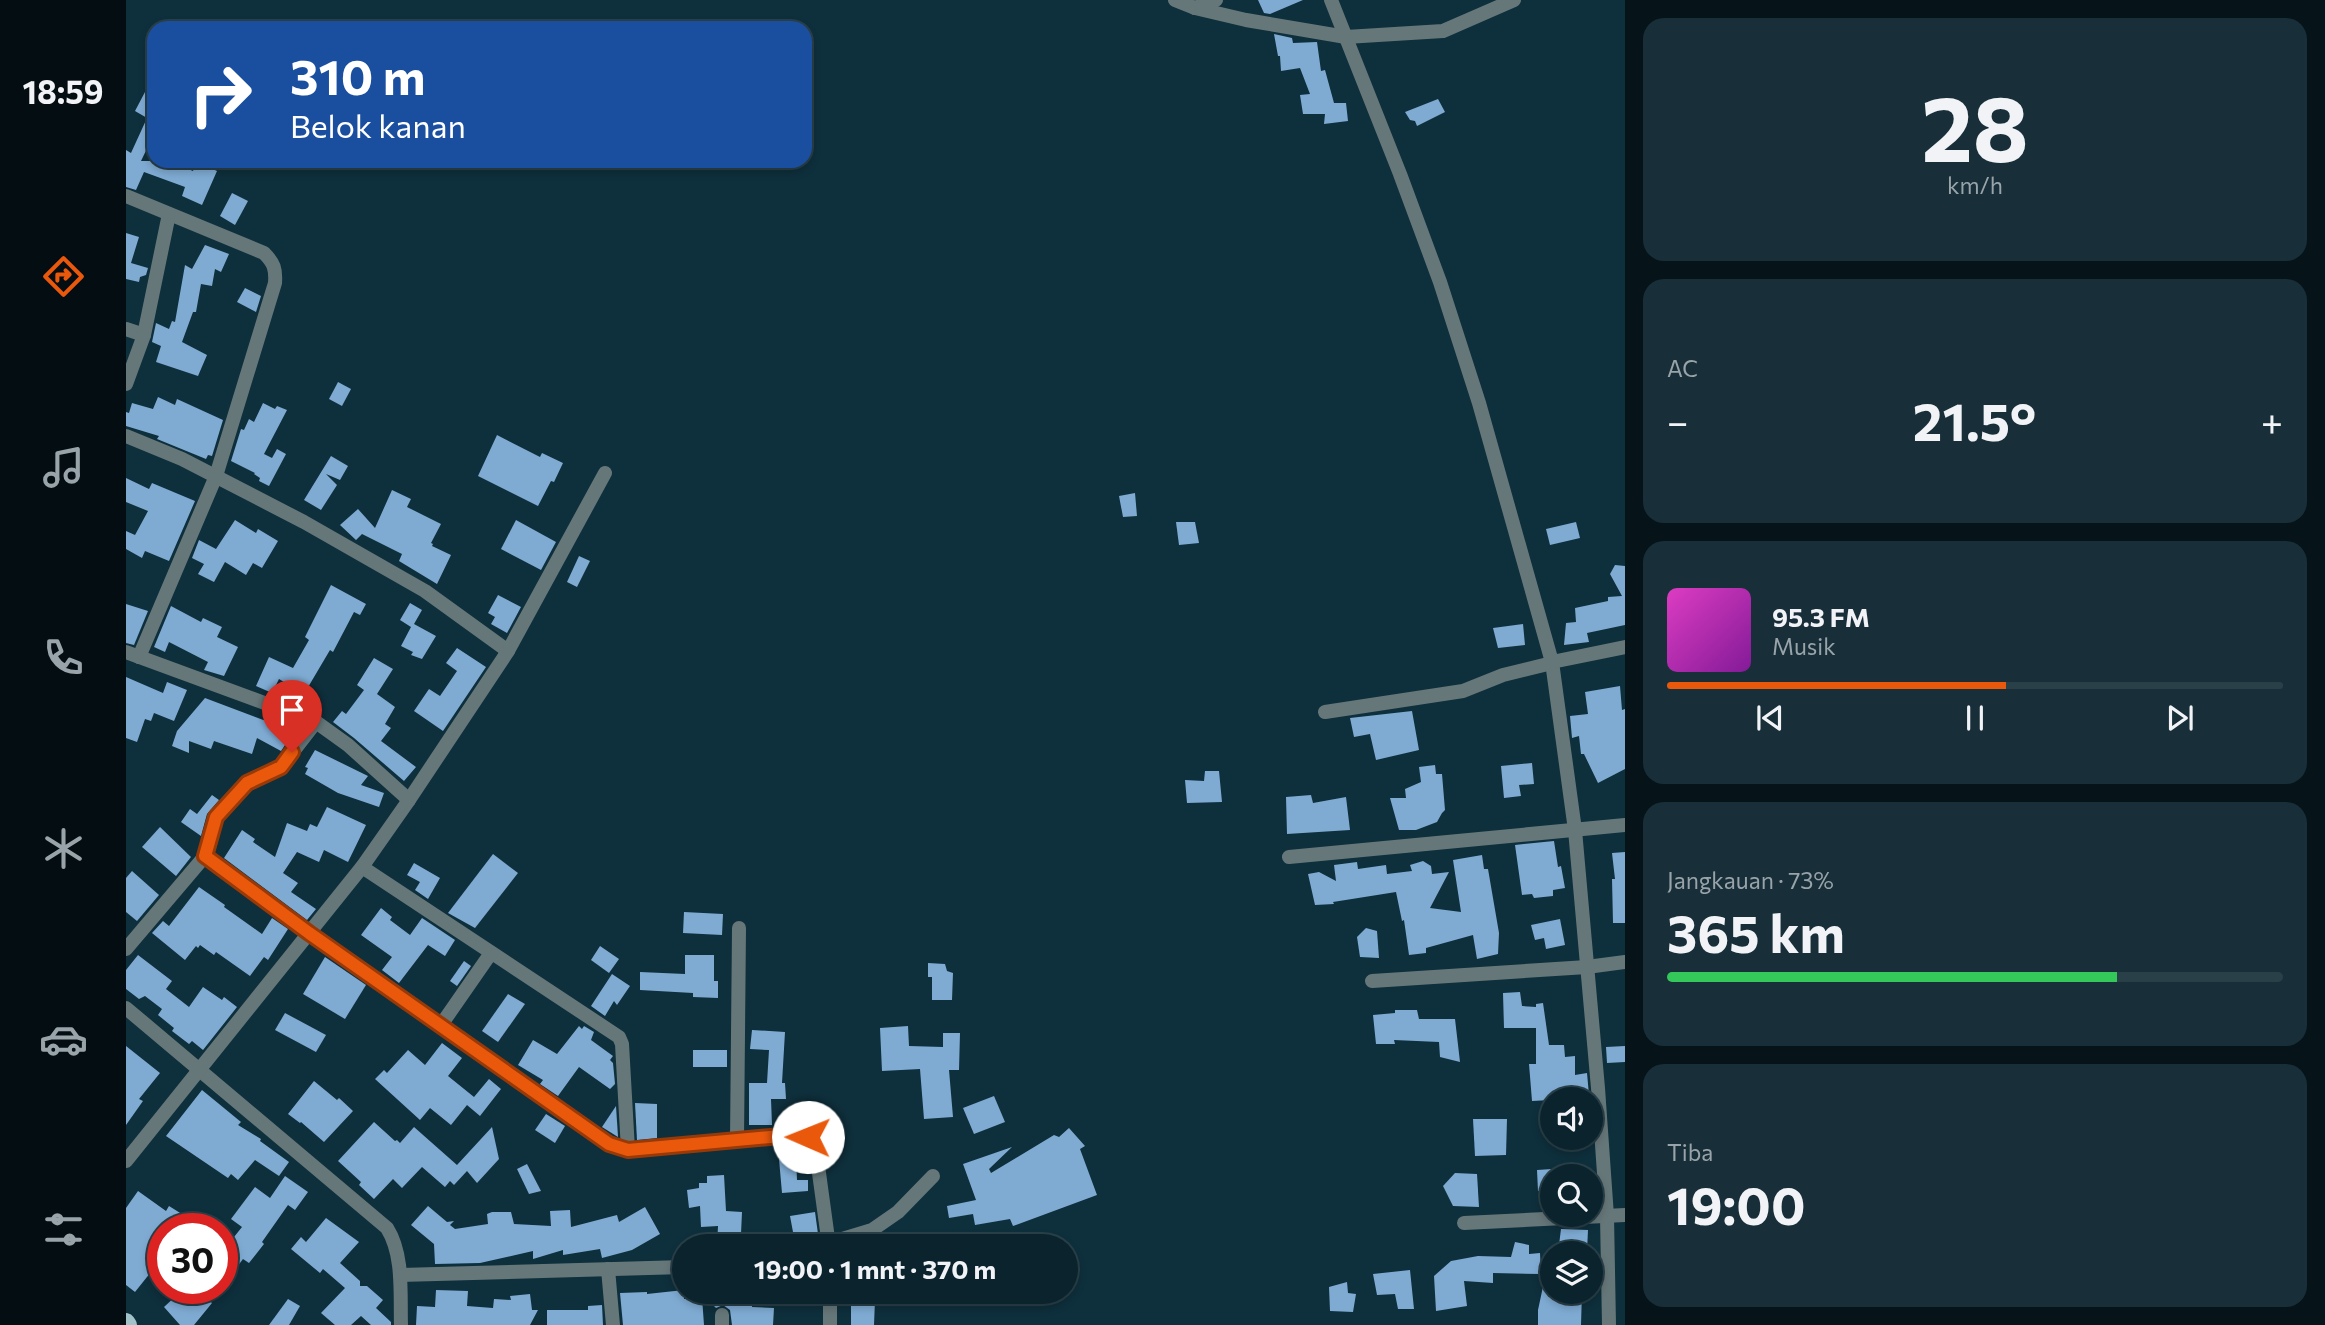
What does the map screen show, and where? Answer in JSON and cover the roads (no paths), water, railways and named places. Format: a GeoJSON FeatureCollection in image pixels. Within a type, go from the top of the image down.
{"type":"FeatureCollection","features":[{"type":"Feature","properties":{"kind":"street"},"geometry":{"type":"LineString","coordinates":[[1175,0],[1195,8],[1246,20],[1346,37],[1443,31],[1514,0]]}},
{"type":"Feature","properties":{"kind":"street"},"geometry":{"type":"LineString","coordinates":[[1195,8],[1216,0]]}},
{"type":"Feature","properties":{"kind":"street"},"geometry":{"type":"LineString","coordinates":[[1331,0],[1444,294],[1479,403],[1552,663],[1575,830],[1587,967],[1607,1216],[1609,1325]]}},
{"type":"Feature","properties":{"kind":"street"},"geometry":{"type":"LineString","coordinates":[[126,196],[264,253],[273,262],[275,272],[275,283],[216,476],[132,655],[316,722],[348,745],[409,800]]}},
{"type":"Feature","properties":{"kind":"street"},"geometry":{"type":"LineString","coordinates":[[126,384],[144,335],[169,214]]}},
{"type":"Feature","properties":{"kind":"street"},"geometry":{"type":"LineString","coordinates":[[126,329],[144,335]]}},
{"type":"Feature","properties":{"kind":"street"},"geometry":{"type":"LineString","coordinates":[[126,436],[216,476],[304,522],[425,592],[508,651]]}},
{"type":"Feature","properties":{"kind":"street"},"geometry":{"type":"LineString","coordinates":[[126,1161],[362,867],[409,800],[508,651],[605,473]]}},
{"type":"Feature","properties":{"kind":"street"},"geometry":{"type":"LineString","coordinates":[[1325,712],[1463,691],[1503,674],[1625,647]]}},
{"type":"Feature","properties":{"kind":"street"},"geometry":{"type":"LineString","coordinates":[[126,949],[205,856],[216,817],[247,783],[281,767],[316,722]]}},
{"type":"Feature","properties":{"kind":"street"},"geometry":{"type":"LineString","coordinates":[[1289,857],[1625,825]]}},
{"type":"Feature","properties":{"kind":"street"},"geometry":{"type":"LineString","coordinates":[[205,856],[309,933],[609,1144],[628,1150],[792,1135],[808,1137],[816,1151],[827,1234]]}},
{"type":"Feature","properties":{"kind":"street"},"geometry":{"type":"LineString","coordinates":[[362,867],[619,1037],[622,1044],[628,1150]]}},
{"type":"Feature","properties":{"kind":"street"},"geometry":{"type":"LineString","coordinates":[[737,1140],[739,928]]}},
{"type":"Feature","properties":{"kind":"street"},"geometry":{"type":"LineString","coordinates":[[441,1025],[491,953]]}},
{"type":"Feature","properties":{"kind":"street"},"geometry":{"type":"LineString","coordinates":[[1372,981],[1587,967],[1625,962]]}},
{"type":"Feature","properties":{"kind":"street"},"geometry":{"type":"LineString","coordinates":[[126,1008],[198,1071],[378,1218],[394,1239],[400,1275],[401,1325]]}},
{"type":"Feature","properties":{"kind":"street"},"geometry":{"type":"LineString","coordinates":[[861,1234],[872,1230],[898,1212],[933,1176]]}},
{"type":"Feature","properties":{"kind":"street"},"geometry":{"type":"LineString","coordinates":[[1464,1223],[1625,1215]]}},
{"type":"Feature","properties":{"kind":"street"},"geometry":{"type":"LineString","coordinates":[[400,1275],[672,1267]]}},
{"type":"Feature","properties":{"kind":"street"},"geometry":{"type":"LineString","coordinates":[[608,1269],[613,1325]]}},
{"type":"Feature","properties":{"kind":"street"},"geometry":{"type":"LineString","coordinates":[[830,1304],[830,1325]]}}]}
